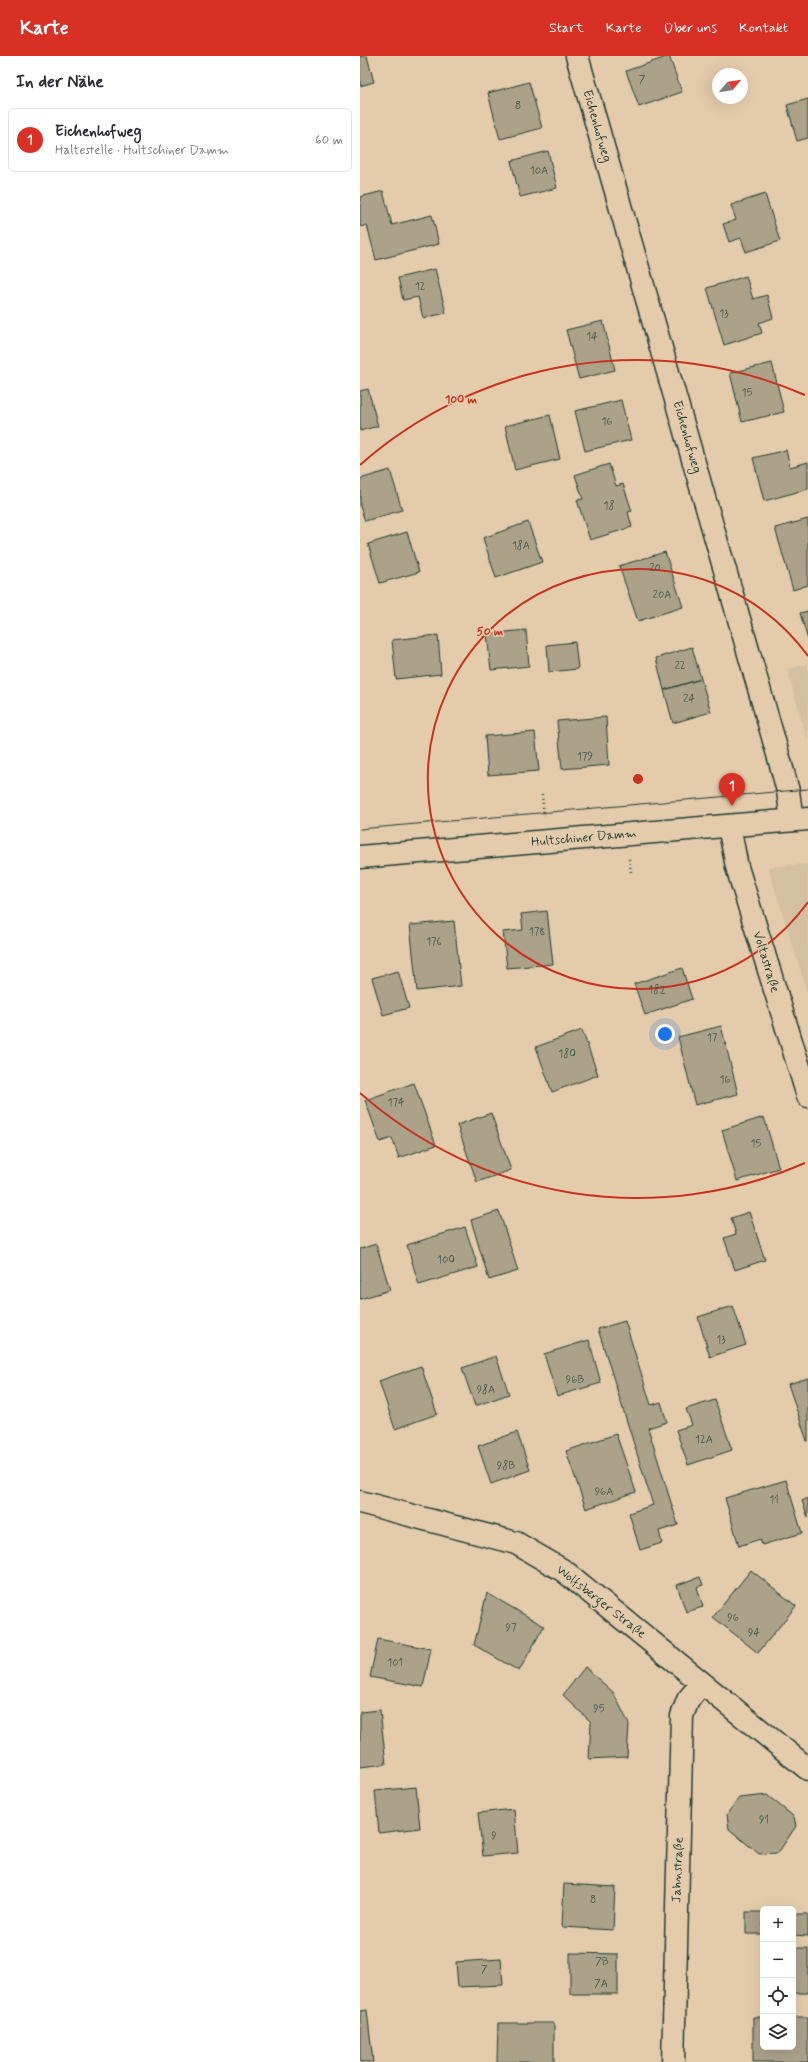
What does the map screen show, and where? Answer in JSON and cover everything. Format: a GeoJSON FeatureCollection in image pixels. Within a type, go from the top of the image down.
{"type":"FeatureCollection","features":[{"type":"Feature","properties":{"kind":"street","name":"Eichenhofweg"},"geometry":{"type":"LineString","coordinates":[[577,56],[788,791],[800,819]]}},
{"type":"Feature","properties":{"kind":"street","name":"Hultschiner Damm"},"geometry":{"type":"LineString","coordinates":[[360,857],[800,819]]}},
{"type":"Feature","properties":{"kind":"street","name":"Voltastraße"},"geometry":{"type":"LineString","coordinates":[[729,826],[740,875],[808,1096]]}},
{"type":"Feature","properties":{"kind":"street","name":"Wolfsberger Straße"},"geometry":{"type":"LineString","coordinates":[[360,1502],[516,1543],[564,1571],[808,1769]]}},
{"type":"Feature","properties":{"kind":"street","name":"Jahnstraße"},"geometry":{"type":"LineString","coordinates":[[673,2062],[682,1716],[688,1700],[702,1683]]}},
{"type":"Feature","properties":{"kind":"path"},"geometry":{"type":"LineString","coordinates":[[542,795],[545,822]]}},
{"type":"Feature","properties":{"kind":"shaded area"},"geometry":{"type":"Polygon","coordinates":[[[808,664],[808,743],[787,669],[808,664]]]}},
{"type":"Feature","properties":{"kind":"shaded area"},"geometry":{"type":"Polygon","coordinates":[[[808,864],[808,995],[768,867],[808,864]]]}},
{"type":"Feature","properties":{"kind":"building"},"geometry":{"type":"Polygon","coordinates":[[[360,56],[367,56],[374,82],[360,86],[360,56]]]}},
{"type":"Feature","properties":{"kind":"building"},"geometry":{"type":"Polygon","coordinates":[[[669,56],[682,92],[639,107],[626,71],[669,56]]]}},
{"type":"Feature","properties":{"kind":"building"},"geometry":{"type":"Polygon","coordinates":[[[529,82],[542,128],[500,139],[488,93],[529,82]]]}},
{"type":"Feature","properties":{"kind":"building"},"geometry":{"type":"Polygon","coordinates":[[[808,99],[808,138],[797,141],[787,105],[808,99]]]}},
{"type":"Feature","properties":{"kind":"building"},"geometry":{"type":"Polygon","coordinates":[[[548,151],[557,188],[520,197],[511,161],[548,151]]]}},
{"type":"Feature","properties":{"kind":"building"},"geometry":{"type":"Polygon","coordinates":[[[383,191],[392,225],[432,215],[439,244],[376,260],[367,225],[361,227],[360,224],[360,197],[383,191]]]}},
{"type":"Feature","properties":{"kind":"building"},"geometry":{"type":"Polygon","coordinates":[[[765,194],[780,241],[746,252],[741,238],[729,242],[723,224],[736,220],[731,205],[765,194]]]}},
{"type":"Feature","properties":{"kind":"building"},"geometry":{"type":"Polygon","coordinates":[[[435,269],[446,313],[423,318],[418,297],[403,300],[398,278],[435,269]]]}},
{"type":"Feature","properties":{"kind":"building"},"geometry":{"type":"Polygon","coordinates":[[[746,276],[753,299],[767,295],[773,318],[759,323],[762,333],[724,345],[707,288],[746,276]]]}},
{"type":"Feature","properties":{"kind":"building"},"geometry":{"type":"Polygon","coordinates":[[[603,321],[615,370],[579,379],[566,330],[603,321]]]}},
{"type":"Feature","properties":{"kind":"building"},"geometry":{"type":"Polygon","coordinates":[[[772,363],[784,412],[742,422],[730,373],[772,363]]]}},
{"type":"Feature","properties":{"kind":"building"},"geometry":{"type":"Polygon","coordinates":[[[368,389],[378,426],[360,431],[360,391],[368,389]]]}},
{"type":"Feature","properties":{"kind":"building"},"geometry":{"type":"Polygon","coordinates":[[[621,400],[631,440],[585,451],[575,411],[621,400]]]}},
{"type":"Feature","properties":{"kind":"building"},"geometry":{"type":"Polygon","coordinates":[[[550,415],[560,459],[515,470],[505,426],[550,415]]]}},
{"type":"Feature","properties":{"kind":"building"},"geometry":{"type":"Polygon","coordinates":[[[786,450],[790,467],[808,462],[808,489],[764,501],[753,458],[786,450]]]}},
{"type":"Feature","properties":{"kind":"building"},"geometry":{"type":"Polygon","coordinates":[[[609,464],[616,486],[623,484],[632,511],[628,512],[632,527],[590,540],[577,500],[583,499],[575,475],[609,464]]]}},
{"type":"Feature","properties":{"kind":"building"},"geometry":{"type":"Polygon","coordinates":[[[390,470],[402,510],[365,521],[360,506],[360,479],[390,470]]]}},
{"type":"Feature","properties":{"kind":"building"},"geometry":{"type":"Polygon","coordinates":[[[808,519],[808,585],[793,590],[775,528],[808,519]]]}},
{"type":"Feature","properties":{"kind":"building"},"geometry":{"type":"Polygon","coordinates":[[[528,522],[542,562],[496,578],[483,538],[528,522]]]}},
{"type":"Feature","properties":{"kind":"building"},"geometry":{"type":"Polygon","coordinates":[[[407,532],[419,572],[380,583],[368,544],[407,532]]]}},
{"type":"Feature","properties":{"kind":"building"},"geometry":{"type":"Polygon","coordinates":[[[665,552],[683,607],[638,621],[619,566],[665,552]]]}},
{"type":"Feature","properties":{"kind":"building"},"geometry":{"type":"Polygon","coordinates":[[[808,611],[808,640],[800,613],[808,611]]]}},
{"type":"Feature","properties":{"kind":"building"},"geometry":{"type":"Polygon","coordinates":[[[526,630],[529,666],[491,670],[487,634],[526,630]]]}},
{"type":"Feature","properties":{"kind":"building"},"geometry":{"type":"Polygon","coordinates":[[[438,635],[441,674],[396,679],[392,640],[438,635]]]}},
{"type":"Feature","properties":{"kind":"building"},"geometry":{"type":"Polygon","coordinates":[[[575,642],[578,669],[549,672],[547,645],[575,642]]]}},
{"type":"Feature","properties":{"kind":"building"},"geometry":{"type":"Polygon","coordinates":[[[692,647],[701,679],[664,690],[656,658],[692,647]]]}},
{"type":"Feature","properties":{"kind":"building"},"geometry":{"type":"Polygon","coordinates":[[[701,679],[711,712],[673,723],[664,690],[701,679]]]}},
{"type":"Feature","properties":{"kind":"building"},"geometry":{"type":"Polygon","coordinates":[[[606,717],[609,765],[562,769],[557,721],[606,717]]]}},
{"type":"Feature","properties":{"kind":"building"},"geometry":{"type":"Polygon","coordinates":[[[535,732],[539,771],[488,775],[485,736],[535,732]]]}},
{"type":"Feature","properties":{"kind":"building"},"geometry":{"type":"Polygon","coordinates":[[[547,911],[553,964],[507,968],[503,932],[523,930],[521,914],[547,911]]]}},
{"type":"Feature","properties":{"kind":"building"},"geometry":{"type":"Polygon","coordinates":[[[454,921],[461,986],[417,991],[410,925],[454,921]]]}},
{"type":"Feature","properties":{"kind":"building"},"geometry":{"type":"Polygon","coordinates":[[[682,968],[692,999],[645,1015],[634,984],[682,968]]]}},
{"type":"Feature","properties":{"kind":"building"},"geometry":{"type":"Polygon","coordinates":[[[398,971],[409,1008],[383,1015],[372,978],[398,971]]]}},
{"type":"Feature","properties":{"kind":"building"},"geometry":{"type":"Polygon","coordinates":[[[721,1026],[738,1094],[695,1105],[678,1037],[721,1026]]]}},
{"type":"Feature","properties":{"kind":"building"},"geometry":{"type":"Polygon","coordinates":[[[582,1030],[598,1075],[552,1092],[536,1047],[582,1030]]]}},
{"type":"Feature","properties":{"kind":"building"},"geometry":{"type":"Polygon","coordinates":[[[414,1083],[436,1145],[399,1158],[392,1138],[380,1142],[365,1100],[414,1083]]]}},
{"type":"Feature","properties":{"kind":"building"},"geometry":{"type":"Polygon","coordinates":[[[491,1113],[511,1170],[477,1182],[457,1125],[491,1113]]]}},
{"type":"Feature","properties":{"kind":"building"},"geometry":{"type":"Polygon","coordinates":[[[764,1117],[779,1168],[737,1181],[722,1130],[764,1117]]]}},
{"type":"Feature","properties":{"kind":"building"},"geometry":{"type":"Polygon","coordinates":[[[499,1211],[518,1271],[489,1280],[471,1220],[499,1211]]]}},
{"type":"Feature","properties":{"kind":"building"},"geometry":{"type":"Polygon","coordinates":[[[749,1212],[765,1260],[735,1270],[724,1238],[736,1234],[731,1218],[749,1212]]]}},
{"type":"Feature","properties":{"kind":"building"},"geometry":{"type":"Polygon","coordinates":[[[465,1227],[478,1267],[419,1285],[407,1245],[465,1227]]]}},
{"type":"Feature","properties":{"kind":"building"},"geometry":{"type":"Polygon","coordinates":[[[376,1244],[390,1290],[360,1299],[360,1249],[376,1244]]]}},
{"type":"Feature","properties":{"kind":"building"},"geometry":{"type":"Polygon","coordinates":[[[733,1306],[746,1345],[710,1357],[698,1317],[733,1306]]]}},
{"type":"Feature","properties":{"kind":"building"},"geometry":{"type":"Polygon","coordinates":[[[625,1321],[651,1405],[661,1402],[667,1422],[648,1428],[678,1525],[659,1531],[662,1543],[640,1550],[629,1513],[653,1505],[598,1329],[625,1321]]]}},
{"type":"Feature","properties":{"kind":"building"},"geometry":{"type":"Polygon","coordinates":[[[589,1340],[601,1383],[557,1396],[544,1354],[589,1340]]]}},
{"type":"Feature","properties":{"kind":"building"},"geometry":{"type":"Polygon","coordinates":[[[496,1356],[509,1394],[475,1406],[462,1368],[496,1356]]]}},
{"type":"Feature","properties":{"kind":"building"},"geometry":{"type":"Polygon","coordinates":[[[421,1366],[437,1414],[395,1429],[379,1381],[421,1366]]]}},
{"type":"Feature","properties":{"kind":"building"},"geometry":{"type":"Polygon","coordinates":[[[808,1378],[808,1441],[807,1441],[788,1384],[808,1378]]]}},
{"type":"Feature","properties":{"kind":"building"},"geometry":{"type":"Polygon","coordinates":[[[715,1400],[732,1450],[688,1465],[676,1430],[692,1425],[686,1409],[715,1400]]]}},
{"type":"Feature","properties":{"kind":"building"},"geometry":{"type":"Polygon","coordinates":[[[517,1432],[530,1470],[491,1484],[478,1446],[517,1432]]]}},
{"type":"Feature","properties":{"kind":"building"},"geometry":{"type":"Polygon","coordinates":[[[616,1434],[636,1492],[586,1509],[566,1451],[616,1434]]]}},
{"type":"Feature","properties":{"kind":"building"},"geometry":{"type":"Polygon","coordinates":[[[786,1480],[802,1533],[762,1545],[760,1539],[739,1546],[725,1498],[786,1480]]]}},
{"type":"Feature","properties":{"kind":"building"},"geometry":{"type":"Polygon","coordinates":[[[808,1498],[808,1517],[802,1501],[808,1498]]]}},
{"type":"Feature","properties":{"kind":"building"},"geometry":{"type":"Polygon","coordinates":[[[751,1570],[796,1606],[758,1653],[713,1617],[751,1570]]]}},
{"type":"Feature","properties":{"kind":"building"},"geometry":{"type":"Polygon","coordinates":[[[700,1577],[703,1585],[697,1587],[703,1607],[686,1612],[677,1585],[700,1577]]]}},
{"type":"Feature","properties":{"kind":"building"},"geometry":{"type":"Polygon","coordinates":[[[487,1593],[544,1626],[519,1671],[474,1645],[487,1593]]]}},
{"type":"Feature","properties":{"kind":"building"},"geometry":{"type":"Polygon","coordinates":[[[378,1639],[431,1649],[423,1687],[370,1677],[378,1639]]]}},
{"type":"Feature","properties":{"kind":"building"},"geometry":{"type":"Polygon","coordinates":[[[585,1667],[613,1692],[629,1724],[627,1757],[589,1759],[591,1722],[563,1695],[585,1667]]]}},
{"type":"Feature","properties":{"kind":"building"},"geometry":{"type":"Polygon","coordinates":[[[380,1710],[386,1764],[360,1767],[360,1712],[380,1710]]]}},
{"type":"Feature","properties":{"kind":"building"},"geometry":{"type":"Polygon","coordinates":[[[416,1787],[420,1828],[379,1833],[375,1791],[416,1787]]]}},
{"type":"Feature","properties":{"kind":"building"},"geometry":{"type":"Polygon","coordinates":[[[767,1795],[794,1817],[796,1826],[778,1853],[759,1854],[729,1829],[727,1814],[739,1798],[767,1795]]]}},
{"type":"Feature","properties":{"kind":"building"},"geometry":{"type":"Polygon","coordinates":[[[514,1809],[518,1853],[483,1856],[478,1813],[514,1809]]]}},
{"type":"Feature","properties":{"kind":"building"},"geometry":{"type":"Polygon","coordinates":[[[564,1884],[615,1887],[613,1930],[562,1927],[564,1884]]]}},
{"type":"Feature","properties":{"kind":"building"},"geometry":{"type":"Polygon","coordinates":[[[746,1912],[760,1912],[760,1934],[746,1934],[746,1912]]]}},
{"type":"Feature","properties":{"kind":"building"},"geometry":{"type":"Polygon","coordinates":[[[796,1914],[808,1914],[808,1936],[796,1935],[796,1914]]]}},
{"type":"Feature","properties":{"kind":"building"},"geometry":{"type":"Polygon","coordinates":[[[796,1948],[808,1948],[808,1993],[796,1993],[796,1948]]]}},
{"type":"Feature","properties":{"kind":"building"},"geometry":{"type":"Polygon","coordinates":[[[570,1953],[618,1954],[618,1994],[570,1994],[570,1953]]]}},
{"type":"Feature","properties":{"kind":"building"},"geometry":{"type":"Polygon","coordinates":[[[501,1959],[503,1985],[458,1987],[456,1962],[501,1959]]]}},
{"type":"Feature","properties":{"kind":"building"},"geometry":{"type":"Polygon","coordinates":[[[367,2010],[373,2062],[360,2062],[360,2011],[367,2010]]]}},
{"type":"Feature","properties":{"kind":"building"},"geometry":{"type":"Polygon","coordinates":[[[753,2017],[760,2017],[760,2050],[796,2050],[796,2017],[808,2017],[808,2062],[753,2062],[753,2017]]]}},
{"type":"Feature","properties":{"kind":"building"},"geometry":{"type":"Polygon","coordinates":[[[498,2023],[554,2023],[554,2062],[497,2062],[498,2023]]]}},
{"type":"Feature","properties":{"kind":"tram line"},"geometry":{"type":"LineString","coordinates":[[360,829],[808,789]]}},
{"type":"Feature","properties":{"kind":"place","name":"Eichenhofweg"},"geometry":{"type":"Point","coordinates":[732,806]}}]}
